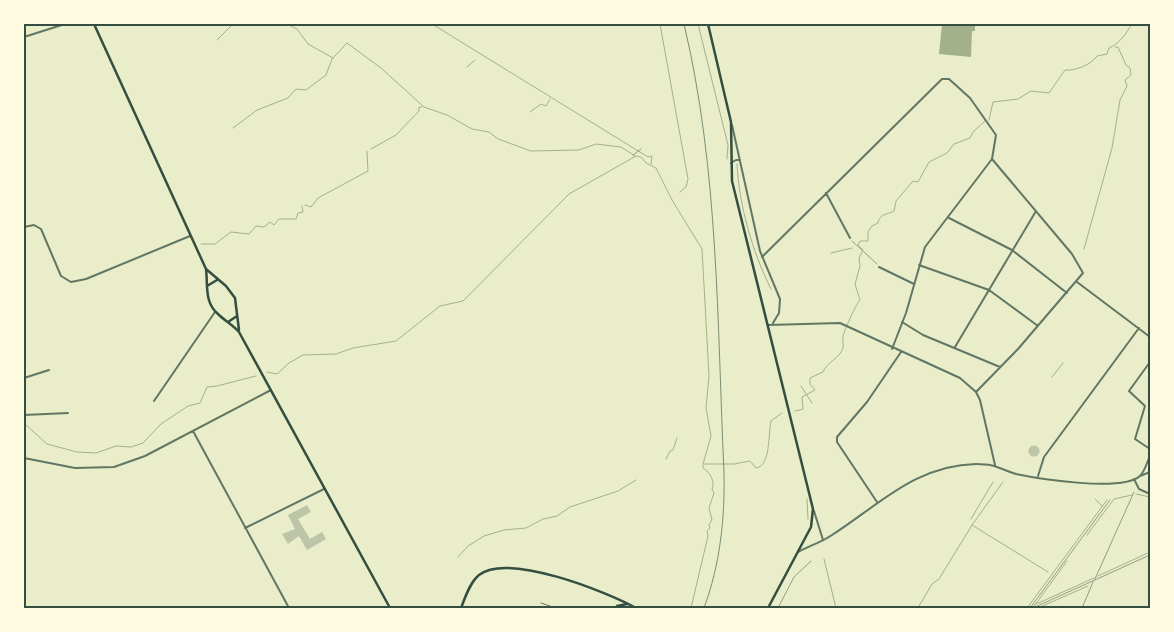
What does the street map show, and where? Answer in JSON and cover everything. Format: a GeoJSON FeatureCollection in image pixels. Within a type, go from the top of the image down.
{"type":"FeatureCollection","features":[{"type":"Feature","properties":{"kind":"main road"},"geometry":{"type":"LineString","coordinates":[[94,24],[206,269],[208,300],[215,312],[240,332]]}},
{"type":"Feature","properties":{"kind":"main road"},"geometry":{"type":"LineString","coordinates":[[708,24],[731,122],[732,180],[813,509],[813,522],[768,608]]}},
{"type":"Feature","properties":{"kind":"main road"},"geometry":{"type":"LineString","coordinates":[[206,269],[229,289],[235,298],[240,332],[390,608]]}},
{"type":"Feature","properties":{"kind":"main road"},"geometry":{"type":"LineString","coordinates":[[207,286],[219,280]]}},
{"type":"Feature","properties":{"kind":"main road"},"geometry":{"type":"LineString","coordinates":[[228,322],[237,316]]}},
{"type":"Feature","properties":{"kind":"main road"},"geometry":{"type":"LineString","coordinates":[[460,608],[478,575],[506,568],[522,569],[558,577],[617,598],[636,608]]}},
{"type":"Feature","properties":{"kind":"main road"},"geometry":{"type":"LineString","coordinates":[[617,598],[616,607],[627,604]]}},
{"type":"Feature","properties":{"kind":"street"},"geometry":{"type":"LineString","coordinates":[[24,37],[65,24]]}},
{"type":"Feature","properties":{"kind":"street"},"geometry":{"type":"LineString","coordinates":[[762,257],[943,78],[951,80],[970,98],[997,137],[992,158],[948,218],[929,240],[892,348]]}},
{"type":"Feature","properties":{"kind":"street"},"geometry":{"type":"LineString","coordinates":[[731,122],[748,205],[762,257],[780,299],[779,313],[773,324]]}},
{"type":"Feature","properties":{"kind":"street"},"geometry":{"type":"LineString","coordinates":[[976,392],[1038,326],[1083,273],[1080,265],[992,158]]}},
{"type":"Feature","properties":{"kind":"street"},"geometry":{"type":"LineString","coordinates":[[731,163],[740,160]]}},
{"type":"Feature","properties":{"kind":"street"},"geometry":{"type":"LineString","coordinates":[[826,193],[850,238]]}},
{"type":"Feature","properties":{"kind":"street"},"geometry":{"type":"LineString","coordinates":[[955,346],[1036,211]]}},
{"type":"Feature","properties":{"kind":"street"},"geometry":{"type":"LineString","coordinates":[[948,218],[1012,250],[1067,293]]}},
{"type":"Feature","properties":{"kind":"street"},"geometry":{"type":"LineString","coordinates":[[24,227],[34,225],[41,229],[60,276],[71,282],[86,279],[191,235]]}},
{"type":"Feature","properties":{"kind":"street"},"geometry":{"type":"LineString","coordinates":[[919,265],[989,290],[1038,326]]}},
{"type":"Feature","properties":{"kind":"street"},"geometry":{"type":"LineString","coordinates":[[879,267],[914,284]]}},
{"type":"Feature","properties":{"kind":"street"},"geometry":{"type":"LineString","coordinates":[[1077,282],[1150,337]]}},
{"type":"Feature","properties":{"kind":"street"},"geometry":{"type":"LineString","coordinates":[[154,401],[215,312]]}},
{"type":"Feature","properties":{"kind":"street"},"geometry":{"type":"LineString","coordinates":[[902,322],[923,335],[955,346],[1000,368]]}},
{"type":"Feature","properties":{"kind":"street"},"geometry":{"type":"LineString","coordinates":[[768,324],[832,323],[845,326],[959,377],[976,392],[984,414],[995,465]]}},
{"type":"Feature","properties":{"kind":"street"},"geometry":{"type":"LineString","coordinates":[[1038,476],[1044,457],[1138,328]]}},
{"type":"Feature","properties":{"kind":"street"},"geometry":{"type":"LineString","coordinates":[[877,502],[838,442],[838,435],[867,402],[901,352]]}},
{"type":"Feature","properties":{"kind":"street"},"geometry":{"type":"LineString","coordinates":[[1150,362],[1129,392],[1145,406],[1134,438],[1150,449]]}},
{"type":"Feature","properties":{"kind":"street"},"geometry":{"type":"LineString","coordinates":[[24,378],[49,370]]}},
{"type":"Feature","properties":{"kind":"street"},"geometry":{"type":"LineString","coordinates":[[24,458],[74,468],[106,468],[145,456],[271,390]]}},
{"type":"Feature","properties":{"kind":"street"},"geometry":{"type":"LineString","coordinates":[[24,415],[68,413]]}},
{"type":"Feature","properties":{"kind":"street"},"geometry":{"type":"LineString","coordinates":[[193,431],[289,608]]}},
{"type":"Feature","properties":{"kind":"street"},"geometry":{"type":"LineString","coordinates":[[1140,476],[1150,456]]}},
{"type":"Feature","properties":{"kind":"street"},"geometry":{"type":"LineString","coordinates":[[798,552],[823,540],[904,484],[926,475],[958,466],[995,465],[1017,474],[1094,484],[1134,480],[1150,472]]}},
{"type":"Feature","properties":{"kind":"street"},"geometry":{"type":"LineString","coordinates":[[1134,480],[1139,490],[1150,494]]}},
{"type":"Feature","properties":{"kind":"street"},"geometry":{"type":"LineString","coordinates":[[245,528],[324,488]]}},
{"type":"Feature","properties":{"kind":"street"},"geometry":{"type":"LineString","coordinates":[[813,509],[823,540]]}},
{"type":"Feature","properties":{"kind":"street"},"geometry":{"type":"LineString","coordinates":[[541,603],[556,608]]}},
{"type":"Feature","properties":{"kind":"path"},"geometry":{"type":"LineString","coordinates":[[633,155],[640,150]]}},
{"type":"Feature","properties":{"kind":"path"},"geometry":{"type":"LineString","coordinates":[[850,238],[879,267]]}},
{"type":"Feature","properties":{"kind":"path"},"geometry":{"type":"LineString","coordinates":[[1082,608],[1134,492]]}},
{"type":"Feature","properties":{"kind":"path"},"geometry":{"type":"LineString","coordinates":[[1030,608],[1110,500]]}},
{"type":"Feature","properties":{"kind":"path"},"geometry":{"type":"LineString","coordinates":[[1033,608],[1150,555]]}},
{"type":"Feature","properties":{"kind":"path"},"geometry":{"type":"LineString","coordinates":[[778,608],[794,577],[811,561]]}},
{"type":"Feature","properties":{"kind":"shaded area"},"geometry":{"type":"Polygon","coordinates":[[[942,24],[975,24],[975,31],[972,31],[971,57],[939,54],[942,24]]]}},
{"type":"Feature","properties":{"kind":"building"},"geometry":{"type":"Polygon","coordinates":[[[1034,445],[1040,451],[1034,457],[1028,451],[1034,445]]]}},
{"type":"Feature","properties":{"kind":"building"},"geometry":{"type":"Polygon","coordinates":[[[307,505],[311,512],[298,519],[310,539],[322,532],[326,539],[307,550],[299,536],[288,544],[282,534],[295,529],[288,515],[307,505]]]}},
{"type":"Feature","properties":{"kind":"waterway"},"geometry":{"type":"LineString","coordinates":[[217,40],[233,24]]}},
{"type":"Feature","properties":{"kind":"waterway"},"geometry":{"type":"LineString","coordinates":[[268,24],[269,26],[275,24]]}},
{"type":"Feature","properties":{"kind":"waterway"},"geometry":{"type":"LineString","coordinates":[[287,24],[297,29],[308,44],[333,58]]}},
{"type":"Feature","properties":{"kind":"waterway"},"geometry":{"type":"LineString","coordinates":[[432,24],[648,157],[652,156],[651,164]]}},
{"type":"Feature","properties":{"kind":"waterway"},"geometry":{"type":"LineString","coordinates":[[660,24],[688,179],[686,187],[680,192]]}},
{"type":"Feature","properties":{"kind":"waterway"},"geometry":{"type":"LineString","coordinates":[[698,24],[728,145],[727,159]]}},
{"type":"Feature","properties":{"kind":"waterway"},"geometry":{"type":"LineString","coordinates":[[989,120],[993,102],[1018,99],[1031,91],[1049,93],[1065,70],[1082,67],[1097,56],[1107,54],[1109,48],[1122,38],[1132,24]]}},
{"type":"Feature","properties":{"kind":"waterway"},"geometry":{"type":"LineString","coordinates":[[233,128],[257,110],[288,98],[296,89],[306,90],[326,75],[332,59],[347,43],[381,68],[424,107],[447,115],[472,129],[489,132],[498,139],[531,151],[579,150],[596,144],[621,147],[635,156]]}},
{"type":"Feature","properties":{"kind":"waterway"},"geometry":{"type":"LineString","coordinates":[[1084,249],[1112,148],[1120,100],[1127,86],[1125,80],[1131,75],[1130,68],[1126,65],[1118,47],[1115,47]]}},
{"type":"Feature","properties":{"kind":"waterway"},"geometry":{"type":"LineString","coordinates":[[467,67],[475,60]]}},
{"type":"Feature","properties":{"kind":"waterway"},"geometry":{"type":"LineString","coordinates":[[530,112],[541,104],[546,106],[550,99]]}},
{"type":"Feature","properties":{"kind":"waterway"},"geometry":{"type":"LineString","coordinates":[[371,149],[396,135],[419,111],[419,107],[422,107]]}},
{"type":"Feature","properties":{"kind":"waterway"},"geometry":{"type":"LineString","coordinates":[[863,250],[858,245],[860,241],[868,241],[868,232],[872,226],[878,223],[882,216],[894,211],[896,201],[913,181],[918,182],[929,162],[947,153],[954,144],[970,138],[973,132],[985,121]]}},
{"type":"Feature","properties":{"kind":"waterway"},"geometry":{"type":"LineString","coordinates":[[305,205],[311,207],[318,198],[368,171],[367,151]]}},
{"type":"Feature","properties":{"kind":"waterway"},"geometry":{"type":"LineString","coordinates":[[267,372],[277,374],[289,363],[303,355],[336,354],[353,348],[396,341],[440,306],[463,301],[569,194],[636,156],[641,157],[646,163],[656,168],[672,200],[702,249],[709,376],[706,408],[711,436],[703,464]]}},
{"type":"Feature","properties":{"kind":"waterway"},"geometry":{"type":"LineString","coordinates":[[737,164],[740,195],[752,244],[771,289]]}},
{"type":"Feature","properties":{"kind":"waterway"},"geometry":{"type":"LineString","coordinates":[[201,244],[215,244],[231,232],[249,234],[256,226],[264,227],[270,222],[274,225],[279,219],[296,219],[298,213],[303,212],[302,206]]}},
{"type":"Feature","properties":{"kind":"waterway"},"geometry":{"type":"LineString","coordinates":[[831,253],[852,248]]}},
{"type":"Feature","properties":{"kind":"waterway"},"geometry":{"type":"LineString","coordinates":[[795,411],[803,409],[802,397],[815,390],[810,384],[810,378],[823,372],[843,348],[844,333],[860,300],[855,284],[860,266],[859,258],[862,252]]}},
{"type":"Feature","properties":{"kind":"waterway"},"geometry":{"type":"LineString","coordinates":[[1052,377],[1063,363]]}},
{"type":"Feature","properties":{"kind":"waterway"},"geometry":{"type":"LineString","coordinates":[[24,423],[47,444],[77,452],[96,453],[116,446],[131,447],[143,443],[161,424],[188,406],[200,403],[207,387],[256,376]]}},
{"type":"Feature","properties":{"kind":"waterway"},"geometry":{"type":"LineString","coordinates":[[801,386],[812,403]]}},
{"type":"Feature","properties":{"kind":"waterway"},"geometry":{"type":"LineString","coordinates":[[704,464],[734,464],[750,461],[756,468],[761,466],[767,455],[771,421],[782,413]]}},
{"type":"Feature","properties":{"kind":"waterway"},"geometry":{"type":"LineString","coordinates":[[666,459],[670,451],[673,450],[677,438]]}},
{"type":"Feature","properties":{"kind":"waterway"},"geometry":{"type":"LineString","coordinates":[[691,608],[708,536],[707,531],[712,520],[709,508],[714,493],[712,489],[713,481],[708,472],[703,468],[703,465]]}},
{"type":"Feature","properties":{"kind":"waterway"},"geometry":{"type":"LineString","coordinates":[[458,557],[468,546],[484,536],[504,530],[526,528],[543,519],[557,516],[570,507],[618,491],[636,480]]}},
{"type":"Feature","properties":{"kind":"waterway"},"geometry":{"type":"LineString","coordinates":[[971,519],[993,482]]}},
{"type":"Feature","properties":{"kind":"waterway"},"geometry":{"type":"LineString","coordinates":[[918,608],[932,584],[939,579],[972,525],[1003,482]]}},
{"type":"Feature","properties":{"kind":"waterway"},"geometry":{"type":"LineString","coordinates":[[1136,494],[1150,497]]}},
{"type":"Feature","properties":{"kind":"waterway"},"geometry":{"type":"LineString","coordinates":[[1087,535],[1114,499],[1132,495]]}},
{"type":"Feature","properties":{"kind":"waterway"},"geometry":{"type":"LineString","coordinates":[[807,499],[808,519]]}},
{"type":"Feature","properties":{"kind":"waterway"},"geometry":{"type":"LineString","coordinates":[[1095,499],[1103,507]]}},
{"type":"Feature","properties":{"kind":"waterway"},"geometry":{"type":"LineString","coordinates":[[1027,608],[1107,500]]}},
{"type":"Feature","properties":{"kind":"waterway"},"geometry":{"type":"LineString","coordinates":[[972,525],[1048,572]]}},
{"type":"Feature","properties":{"kind":"waterway"},"geometry":{"type":"LineString","coordinates":[[1098,576],[1150,552]]}},
{"type":"Feature","properties":{"kind":"waterway"},"geometry":{"type":"LineString","coordinates":[[824,559],[836,608]]}},
{"type":"Feature","properties":{"kind":"waterway"},"geometry":{"type":"LineString","coordinates":[[1035,605],[1067,561]]}},
{"type":"Feature","properties":{"kind":"waterway"},"geometry":{"type":"LineString","coordinates":[[1034,605],[1094,578]]}},
{"type":"Feature","properties":{"kind":"waterway"},"geometry":{"type":"LineString","coordinates":[[1038,608],[1088,586]]}},
{"type":"Feature","properties":{"kind":"railway"},"geometry":{"type":"LineString","coordinates":[[684,24],[704,135],[710,191],[724,473],[724,507],[718,559],[704,608]]}}]}
